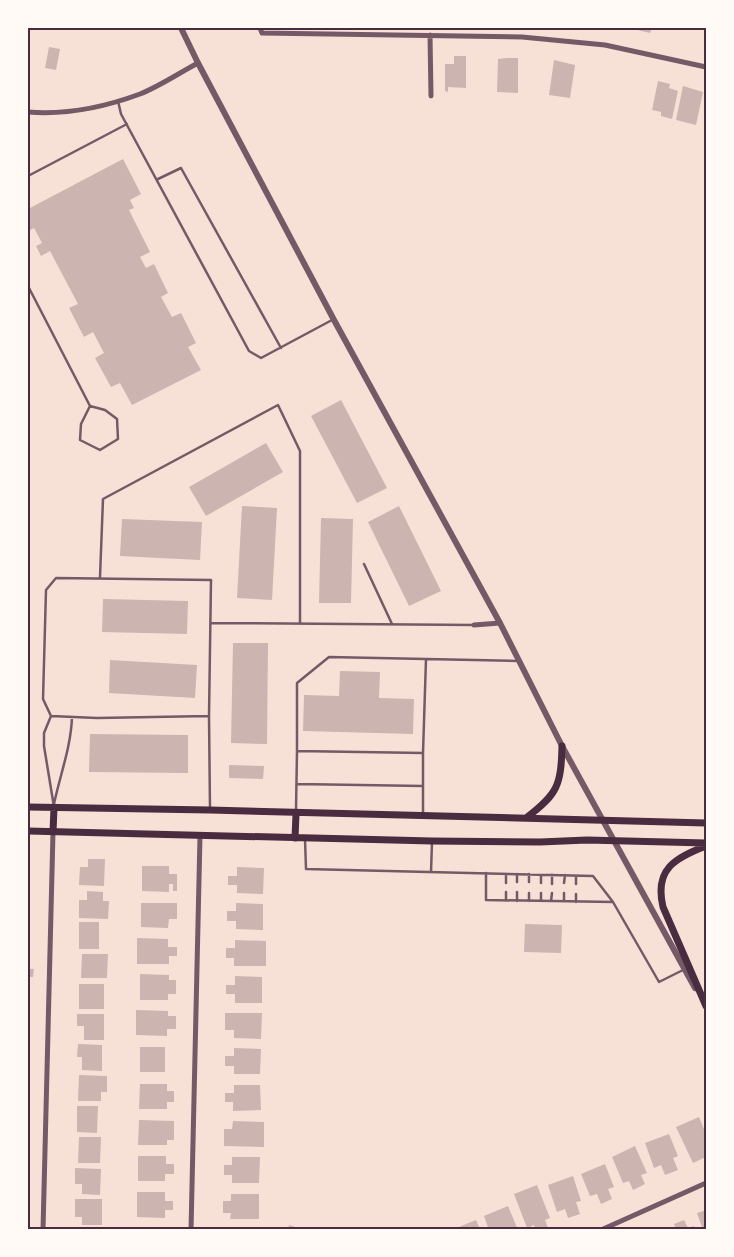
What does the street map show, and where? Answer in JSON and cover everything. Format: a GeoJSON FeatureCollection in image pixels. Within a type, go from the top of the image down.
{"type":"FeatureCollection","features":[{"type":"Feature","properties":{"kind":"main road"},"geometry":{"type":"LineString","coordinates":[[526,818],[542,805],[556,788],[562,769],[562,746]]}},
{"type":"Feature","properties":{"kind":"main road"},"geometry":{"type":"LineString","coordinates":[[28,807],[706,823]]}},
{"type":"Feature","properties":{"kind":"main road"},"geometry":{"type":"LineString","coordinates":[[53,832],[54,808]]}},
{"type":"Feature","properties":{"kind":"main road"},"geometry":{"type":"LineString","coordinates":[[295,838],[296,814]]}},
{"type":"Feature","properties":{"kind":"main road"},"geometry":{"type":"LineString","coordinates":[[28,832],[432,841],[614,840],[706,844]]}},
{"type":"Feature","properties":{"kind":"main road"},"geometry":{"type":"LineString","coordinates":[[706,844],[677,859],[664,872],[660,886],[663,907],[706,1007]]}},
{"type":"Feature","properties":{"kind":"street"},"geometry":{"type":"LineString","coordinates":[[181,28],[334,320],[500,623],[562,746],[706,1007]]}},
{"type":"Feature","properties":{"kind":"street"},"geometry":{"type":"LineString","coordinates":[[261,30],[522,37],[605,45],[706,67]]}},
{"type":"Feature","properties":{"kind":"street"},"geometry":{"type":"LineString","coordinates":[[430,35],[431,96]]}},
{"type":"Feature","properties":{"kind":"street"},"geometry":{"type":"LineString","coordinates":[[28,112],[44,113],[89,108],[118,101],[142,93],[198,63]]}},
{"type":"Feature","properties":{"kind":"street"},"geometry":{"type":"LineString","coordinates":[[474,625],[500,623]]}},
{"type":"Feature","properties":{"kind":"street"},"geometry":{"type":"LineString","coordinates":[[43,1230],[53,832]]}},
{"type":"Feature","properties":{"kind":"street"},"geometry":{"type":"LineString","coordinates":[[191,1230],[200,836]]}},
{"type":"Feature","properties":{"kind":"street"},"geometry":{"type":"LineString","coordinates":[[601,1230],[706,1183]]}},
{"type":"Feature","properties":{"kind":"lane"},"geometry":{"type":"LineString","coordinates":[[118,101],[127,124],[249,351],[261,358],[334,320]]}},
{"type":"Feature","properties":{"kind":"lane"},"geometry":{"type":"LineString","coordinates":[[28,176],[127,124]]}},
{"type":"Feature","properties":{"kind":"lane"},"geometry":{"type":"LineString","coordinates":[[158,179],[180,168],[281,348]]}},
{"type":"Feature","properties":{"kind":"lane"},"geometry":{"type":"LineString","coordinates":[[28,286],[90,406],[104,410],[117,419],[118,439],[100,450],[80,440],[81,424],[90,406]]}},
{"type":"Feature","properties":{"kind":"lane"},"geometry":{"type":"LineString","coordinates":[[100,578],[103,499],[278,404],[300,451],[300,623]]}},
{"type":"Feature","properties":{"kind":"lane"},"geometry":{"type":"LineString","coordinates":[[364,564],[392,624]]}},
{"type":"Feature","properties":{"kind":"lane"},"geometry":{"type":"LineString","coordinates":[[54,808],[44,746],[44,733],[51,716],[44,699],[46,590],[56,578],[100,578],[211,580],[210,810]]}},
{"type":"Feature","properties":{"kind":"lane"},"geometry":{"type":"LineString","coordinates":[[211,622],[474,625]]}},
{"type":"Feature","properties":{"kind":"lane"},"geometry":{"type":"LineString","coordinates":[[296,814],[297,683],[329,657],[519,661]]}},
{"type":"Feature","properties":{"kind":"lane"},"geometry":{"type":"LineString","coordinates":[[423,816],[426,659]]}},
{"type":"Feature","properties":{"kind":"lane"},"geometry":{"type":"LineString","coordinates":[[51,716],[209,716]]}},
{"type":"Feature","properties":{"kind":"lane"},"geometry":{"type":"LineString","coordinates":[[54,808],[58,782],[71,737],[72,717]]}},
{"type":"Feature","properties":{"kind":"lane"},"geometry":{"type":"LineString","coordinates":[[297,751],[423,753]]}},
{"type":"Feature","properties":{"kind":"lane"},"geometry":{"type":"LineString","coordinates":[[296,784],[423,786]]}},
{"type":"Feature","properties":{"kind":"lane"},"geometry":{"type":"LineString","coordinates":[[305,838],[306,869],[593,876],[613,902],[659,982],[685,969]]}},
{"type":"Feature","properties":{"kind":"lane"},"geometry":{"type":"LineString","coordinates":[[431,872],[432,841]]}},
{"type":"Feature","properties":{"kind":"lane"},"geometry":{"type":"LineString","coordinates":[[486,874],[486,900],[613,902]]}},
{"type":"Feature","properties":{"kind":"lane"},"geometry":{"type":"LineString","coordinates":[[506,874],[506,883]]}},
{"type":"Feature","properties":{"kind":"lane"},"geometry":{"type":"LineString","coordinates":[[517,874],[517,882]]}},
{"type":"Feature","properties":{"kind":"lane"},"geometry":{"type":"LineString","coordinates":[[529,874],[529,882]]}},
{"type":"Feature","properties":{"kind":"lane"},"geometry":{"type":"LineString","coordinates":[[541,875],[541,883]]}},
{"type":"Feature","properties":{"kind":"lane"},"geometry":{"type":"LineString","coordinates":[[552,875],[552,884]]}},
{"type":"Feature","properties":{"kind":"lane"},"geometry":{"type":"LineString","coordinates":[[564,875],[564,883]]}},
{"type":"Feature","properties":{"kind":"lane"},"geometry":{"type":"LineString","coordinates":[[576,876],[576,884]]}},
{"type":"Feature","properties":{"kind":"lane"},"geometry":{"type":"LineString","coordinates":[[506,892],[506,900]]}},
{"type":"Feature","properties":{"kind":"lane"},"geometry":{"type":"LineString","coordinates":[[517,892],[517,901]]}},
{"type":"Feature","properties":{"kind":"lane"},"geometry":{"type":"LineString","coordinates":[[528,901],[529,892]]}},
{"type":"Feature","properties":{"kind":"lane"},"geometry":{"type":"LineString","coordinates":[[541,893],[541,901]]}},
{"type":"Feature","properties":{"kind":"lane"},"geometry":{"type":"LineString","coordinates":[[551,901],[552,893]]}},
{"type":"Feature","properties":{"kind":"lane"},"geometry":{"type":"LineString","coordinates":[[564,893],[564,901]]}},
{"type":"Feature","properties":{"kind":"lane"},"geometry":{"type":"LineString","coordinates":[[576,894],[576,902]]}},
{"type":"Feature","properties":{"kind":"building"},"geometry":{"type":"Polygon","coordinates":[[[629,28],[652,28],[650,33],[629,28]]]}},
{"type":"Feature","properties":{"kind":"building"},"geometry":{"type":"Polygon","coordinates":[[[49,47],[60,49],[56,70],[45,68],[49,47]]]}},
{"type":"Feature","properties":{"kind":"building"},"geometry":{"type":"Polygon","coordinates":[[[454,56],[466,56],[466,88],[448,87],[448,92],[445,91],[445,64],[454,64],[454,56]]]}},
{"type":"Feature","properties":{"kind":"building"},"geometry":{"type":"Polygon","coordinates":[[[518,58],[518,93],[497,92],[498,59],[518,58]]]}},
{"type":"Feature","properties":{"kind":"building"},"geometry":{"type":"Polygon","coordinates":[[[554,60],[575,65],[570,98],[549,95],[554,60]]]}},
{"type":"Feature","properties":{"kind":"building"},"geometry":{"type":"Polygon","coordinates":[[[658,81],[670,84],[669,88],[678,91],[672,119],[661,116],[661,112],[652,110],[658,81]]]}},
{"type":"Feature","properties":{"kind":"building"},"geometry":{"type":"Polygon","coordinates":[[[683,86],[703,92],[696,125],[676,120],[683,86]]]}},
{"type":"Feature","properties":{"kind":"building"},"geometry":{"type":"Polygon","coordinates":[[[123,159],[141,194],[130,200],[134,208],[129,210],[150,252],[140,257],[146,268],[154,264],[168,293],[161,297],[172,317],[181,313],[196,343],[188,347],[201,370],[132,405],[120,383],[111,387],[95,358],[104,353],[93,332],[84,337],[69,308],[78,304],[50,251],[41,256],[36,246],[42,243],[34,228],[28,231],[28,209],[123,159]]]}},
{"type":"Feature","properties":{"kind":"building"},"geometry":{"type":"Polygon","coordinates":[[[341,400],[387,488],[357,503],[311,416],[341,400]]]}},
{"type":"Feature","properties":{"kind":"building"},"geometry":{"type":"Polygon","coordinates":[[[266,443],[283,472],[206,516],[189,487],[266,443]]]}},
{"type":"Feature","properties":{"kind":"building"},"geometry":{"type":"Polygon","coordinates":[[[242,506],[277,508],[272,600],[237,598],[242,506]]]}},
{"type":"Feature","properties":{"kind":"building"},"geometry":{"type":"Polygon","coordinates":[[[399,506],[441,591],[409,606],[368,522],[399,506]]]}},
{"type":"Feature","properties":{"kind":"building"},"geometry":{"type":"Polygon","coordinates":[[[321,518],[353,519],[351,603],[319,603],[321,518]]]}},
{"type":"Feature","properties":{"kind":"building"},"geometry":{"type":"Polygon","coordinates":[[[122,519],[202,522],[200,560],[120,556],[122,519]]]}},
{"type":"Feature","properties":{"kind":"building"},"geometry":{"type":"Polygon","coordinates":[[[103,599],[188,601],[187,634],[102,632],[103,599]]]}},
{"type":"Feature","properties":{"kind":"building"},"geometry":{"type":"Polygon","coordinates":[[[233,643],[268,643],[267,744],[231,743],[233,643]]]}},
{"type":"Feature","properties":{"kind":"building"},"geometry":{"type":"Polygon","coordinates":[[[110,660],[197,665],[195,698],[109,693],[110,660]]]}},
{"type":"Feature","properties":{"kind":"building"},"geometry":{"type":"Polygon","coordinates":[[[340,671],[380,672],[379,698],[414,699],[413,734],[303,731],[304,695],[339,696],[340,671]]]}},
{"type":"Feature","properties":{"kind":"building"},"geometry":{"type":"Polygon","coordinates":[[[90,734],[188,735],[188,773],[89,772],[90,734]]]}},
{"type":"Feature","properties":{"kind":"building"},"geometry":{"type":"Polygon","coordinates":[[[229,765],[264,766],[263,779],[229,778],[229,765]]]}},
{"type":"Feature","properties":{"kind":"building"},"geometry":{"type":"Polygon","coordinates":[[[88,859],[105,859],[104,886],[79,885],[80,867],[88,867],[88,859]]]}},
{"type":"Feature","properties":{"kind":"building"},"geometry":{"type":"Polygon","coordinates":[[[142,866],[169,866],[169,874],[177,874],[177,891],[173,891],[173,884],[169,884],[169,892],[142,891],[142,866]]]}},
{"type":"Feature","properties":{"kind":"building"},"geometry":{"type":"Polygon","coordinates":[[[237,867],[264,868],[263,894],[237,893],[237,885],[228,885],[228,876],[237,876],[237,867]]]}},
{"type":"Feature","properties":{"kind":"building"},"geometry":{"type":"Polygon","coordinates":[[[87,891],[103,892],[103,901],[109,901],[108,919],[79,918],[79,900],[87,900],[87,891]]]}},
{"type":"Feature","properties":{"kind":"building"},"geometry":{"type":"Polygon","coordinates":[[[141,903],[177,903],[177,919],[169,919],[168,928],[141,927],[141,903]]]}},
{"type":"Feature","properties":{"kind":"building"},"geometry":{"type":"Polygon","coordinates":[[[236,903],[263,904],[263,930],[236,929],[236,921],[227,921],[227,911],[236,911],[236,903]]]}},
{"type":"Feature","properties":{"kind":"building"},"geometry":{"type":"Polygon","coordinates":[[[79,922],[99,922],[99,949],[79,949],[79,922]]]}},
{"type":"Feature","properties":{"kind":"building"},"geometry":{"type":"Polygon","coordinates":[[[525,924],[562,925],[561,953],[524,952],[525,924]]]}},
{"type":"Feature","properties":{"kind":"building"},"geometry":{"type":"Polygon","coordinates":[[[137,938],[168,939],[168,947],[177,947],[177,956],[169,956],[169,964],[137,964],[137,938]]]}},
{"type":"Feature","properties":{"kind":"building"},"geometry":{"type":"Polygon","coordinates":[[[235,940],[266,941],[266,966],[234,966],[234,958],[226,958],[226,948],[235,948],[235,940]]]}},
{"type":"Feature","properties":{"kind":"building"},"geometry":{"type":"Polygon","coordinates":[[[82,954],[108,954],[107,978],[81,978],[82,954]]]}},
{"type":"Feature","properties":{"kind":"building"},"geometry":{"type":"Polygon","coordinates":[[[28,969],[34,969],[33,977],[28,977],[28,969]]]}},
{"type":"Feature","properties":{"kind":"building"},"geometry":{"type":"Polygon","coordinates":[[[140,974],[169,975],[169,980],[176,980],[176,994],[168,994],[168,1000],[140,1000],[140,974]]]}},
{"type":"Feature","properties":{"kind":"building"},"geometry":{"type":"Polygon","coordinates":[[[235,976],[262,977],[262,1003],[235,1003],[235,994],[226,994],[226,985],[235,985],[235,976]]]}},
{"type":"Feature","properties":{"kind":"building"},"geometry":{"type":"Polygon","coordinates":[[[79,984],[104,984],[104,1009],[79,1009],[79,984]]]}},
{"type":"Feature","properties":{"kind":"building"},"geometry":{"type":"Polygon","coordinates":[[[136,1010],[168,1011],[168,1016],[176,1016],[176,1029],[167,1029],[167,1036],[136,1035],[136,1010]]]}},
{"type":"Feature","properties":{"kind":"building"},"geometry":{"type":"Polygon","coordinates":[[[225,1013],[262,1013],[261,1039],[234,1038],[234,1030],[225,1030],[225,1013]]]}},
{"type":"Feature","properties":{"kind":"building"},"geometry":{"type":"Polygon","coordinates":[[[77,1014],[104,1014],[104,1040],[84,1040],[84,1026],[77,1026],[77,1014]]]}},
{"type":"Feature","properties":{"kind":"building"},"geometry":{"type":"Polygon","coordinates":[[[78,1044],[102,1045],[102,1071],[82,1070],[82,1057],[77,1057],[78,1044]]]}},
{"type":"Feature","properties":{"kind":"building"},"geometry":{"type":"Polygon","coordinates":[[[140,1047],[165,1047],[165,1072],[140,1072],[140,1047]]]}},
{"type":"Feature","properties":{"kind":"building"},"geometry":{"type":"Polygon","coordinates":[[[234,1048],[261,1049],[260,1074],[234,1074],[234,1066],[225,1066],[225,1056],[234,1056],[234,1048]]]}},
{"type":"Feature","properties":{"kind":"building"},"geometry":{"type":"Polygon","coordinates":[[[79,1075],[107,1076],[107,1092],[101,1092],[101,1101],[78,1101],[79,1075]]]}},
{"type":"Feature","properties":{"kind":"building"},"geometry":{"type":"Polygon","coordinates":[[[140,1084],[167,1084],[167,1091],[174,1091],[174,1102],[167,1102],[167,1109],[139,1109],[140,1084]]]}},
{"type":"Feature","properties":{"kind":"building"},"geometry":{"type":"Polygon","coordinates":[[[234,1085],[260,1085],[261,1110],[233,1111],[233,1102],[225,1102],[225,1093],[234,1093],[234,1085]]]}},
{"type":"Feature","properties":{"kind":"building"},"geometry":{"type":"Polygon","coordinates":[[[77,1106],[98,1106],[97,1133],[77,1132],[77,1106]]]}},
{"type":"Feature","properties":{"kind":"building"},"geometry":{"type":"Polygon","coordinates":[[[699,1117],[706,1134],[706,1157],[693,1163],[676,1127],[699,1117]]]}},
{"type":"Feature","properties":{"kind":"building"},"geometry":{"type":"Polygon","coordinates":[[[139,1120],[174,1121],[174,1140],[167,1140],[167,1145],[138,1145],[139,1120]]]}},
{"type":"Feature","properties":{"kind":"building"},"geometry":{"type":"Polygon","coordinates":[[[233,1121],[264,1122],[264,1147],[224,1146],[224,1129],[232,1129],[233,1121]]]}},
{"type":"Feature","properties":{"kind":"building"},"geometry":{"type":"Polygon","coordinates":[[[669,1134],[678,1156],[673,1158],[678,1170],[665,1175],[661,1165],[654,1168],[645,1143],[669,1134]]]}},
{"type":"Feature","properties":{"kind":"building"},"geometry":{"type":"Polygon","coordinates":[[[79,1137],[101,1137],[100,1163],[78,1163],[79,1137]]]}},
{"type":"Feature","properties":{"kind":"building"},"geometry":{"type":"Polygon","coordinates":[[[635,1146],[647,1173],[641,1175],[645,1184],[633,1190],[629,1181],[623,1183],[612,1157],[635,1146]]]}},
{"type":"Feature","properties":{"kind":"building"},"geometry":{"type":"Polygon","coordinates":[[[138,1156],[166,1156],[166,1164],[174,1164],[174,1174],[165,1174],[165,1181],[138,1181],[138,1156]]]}},
{"type":"Feature","properties":{"kind":"building"},"geometry":{"type":"Polygon","coordinates":[[[232,1157],[260,1157],[259,1183],[232,1183],[232,1175],[224,1175],[224,1165],[232,1165],[232,1157]]]}},
{"type":"Feature","properties":{"kind":"building"},"geometry":{"type":"Polygon","coordinates":[[[605,1164],[614,1187],[608,1189],[612,1199],[601,1204],[597,1194],[590,1196],[581,1174],[605,1164]]]}},
{"type":"Feature","properties":{"kind":"building"},"geometry":{"type":"Polygon","coordinates":[[[75,1168],[101,1169],[100,1195],[82,1194],[82,1184],[75,1184],[75,1168]]]}},
{"type":"Feature","properties":{"kind":"building"},"geometry":{"type":"Polygon","coordinates":[[[573,1176],[581,1201],[576,1202],[580,1214],[568,1218],[565,1209],[557,1212],[548,1185],[573,1176]]]}},
{"type":"Feature","properties":{"kind":"building"},"geometry":{"type":"Polygon","coordinates":[[[537,1185],[550,1218],[545,1220],[548,1228],[545,1230],[536,1230],[534,1225],[527,1228],[514,1194],[537,1185]]]}},
{"type":"Feature","properties":{"kind":"building"},"geometry":{"type":"Polygon","coordinates":[[[137,1192],[165,1192],[165,1201],[173,1201],[173,1210],[165,1210],[165,1218],[137,1217],[137,1192]]]}},
{"type":"Feature","properties":{"kind":"building"},"geometry":{"type":"Polygon","coordinates":[[[231,1194],[259,1194],[259,1219],[230,1219],[231,1213],[223,1213],[223,1201],[231,1201],[231,1194]]]}},
{"type":"Feature","properties":{"kind":"building"},"geometry":{"type":"Polygon","coordinates":[[[75,1199],[102,1199],[102,1225],[82,1225],[82,1217],[75,1217],[75,1199]]]}},
{"type":"Feature","properties":{"kind":"building"},"geometry":{"type":"Polygon","coordinates":[[[508,1206],[518,1230],[489,1230],[484,1216],[508,1206]]]}},
{"type":"Feature","properties":{"kind":"building"},"geometry":{"type":"Polygon","coordinates":[[[706,1210],[706,1230],[703,1230],[697,1213],[706,1210]]]}},
{"type":"Feature","properties":{"kind":"building"},"geometry":{"type":"Polygon","coordinates":[[[476,1220],[480,1229],[454,1229],[476,1220]]]}},
{"type":"Feature","properties":{"kind":"building"},"geometry":{"type":"Polygon","coordinates":[[[684,1220],[688,1228],[694,1226],[696,1230],[676,1230],[674,1224],[684,1220]]]}},
{"type":"Feature","properties":{"kind":"building"},"geometry":{"type":"Polygon","coordinates":[[[289,1225],[302,1229],[302,1230],[288,1230],[289,1225]]]}}]}
